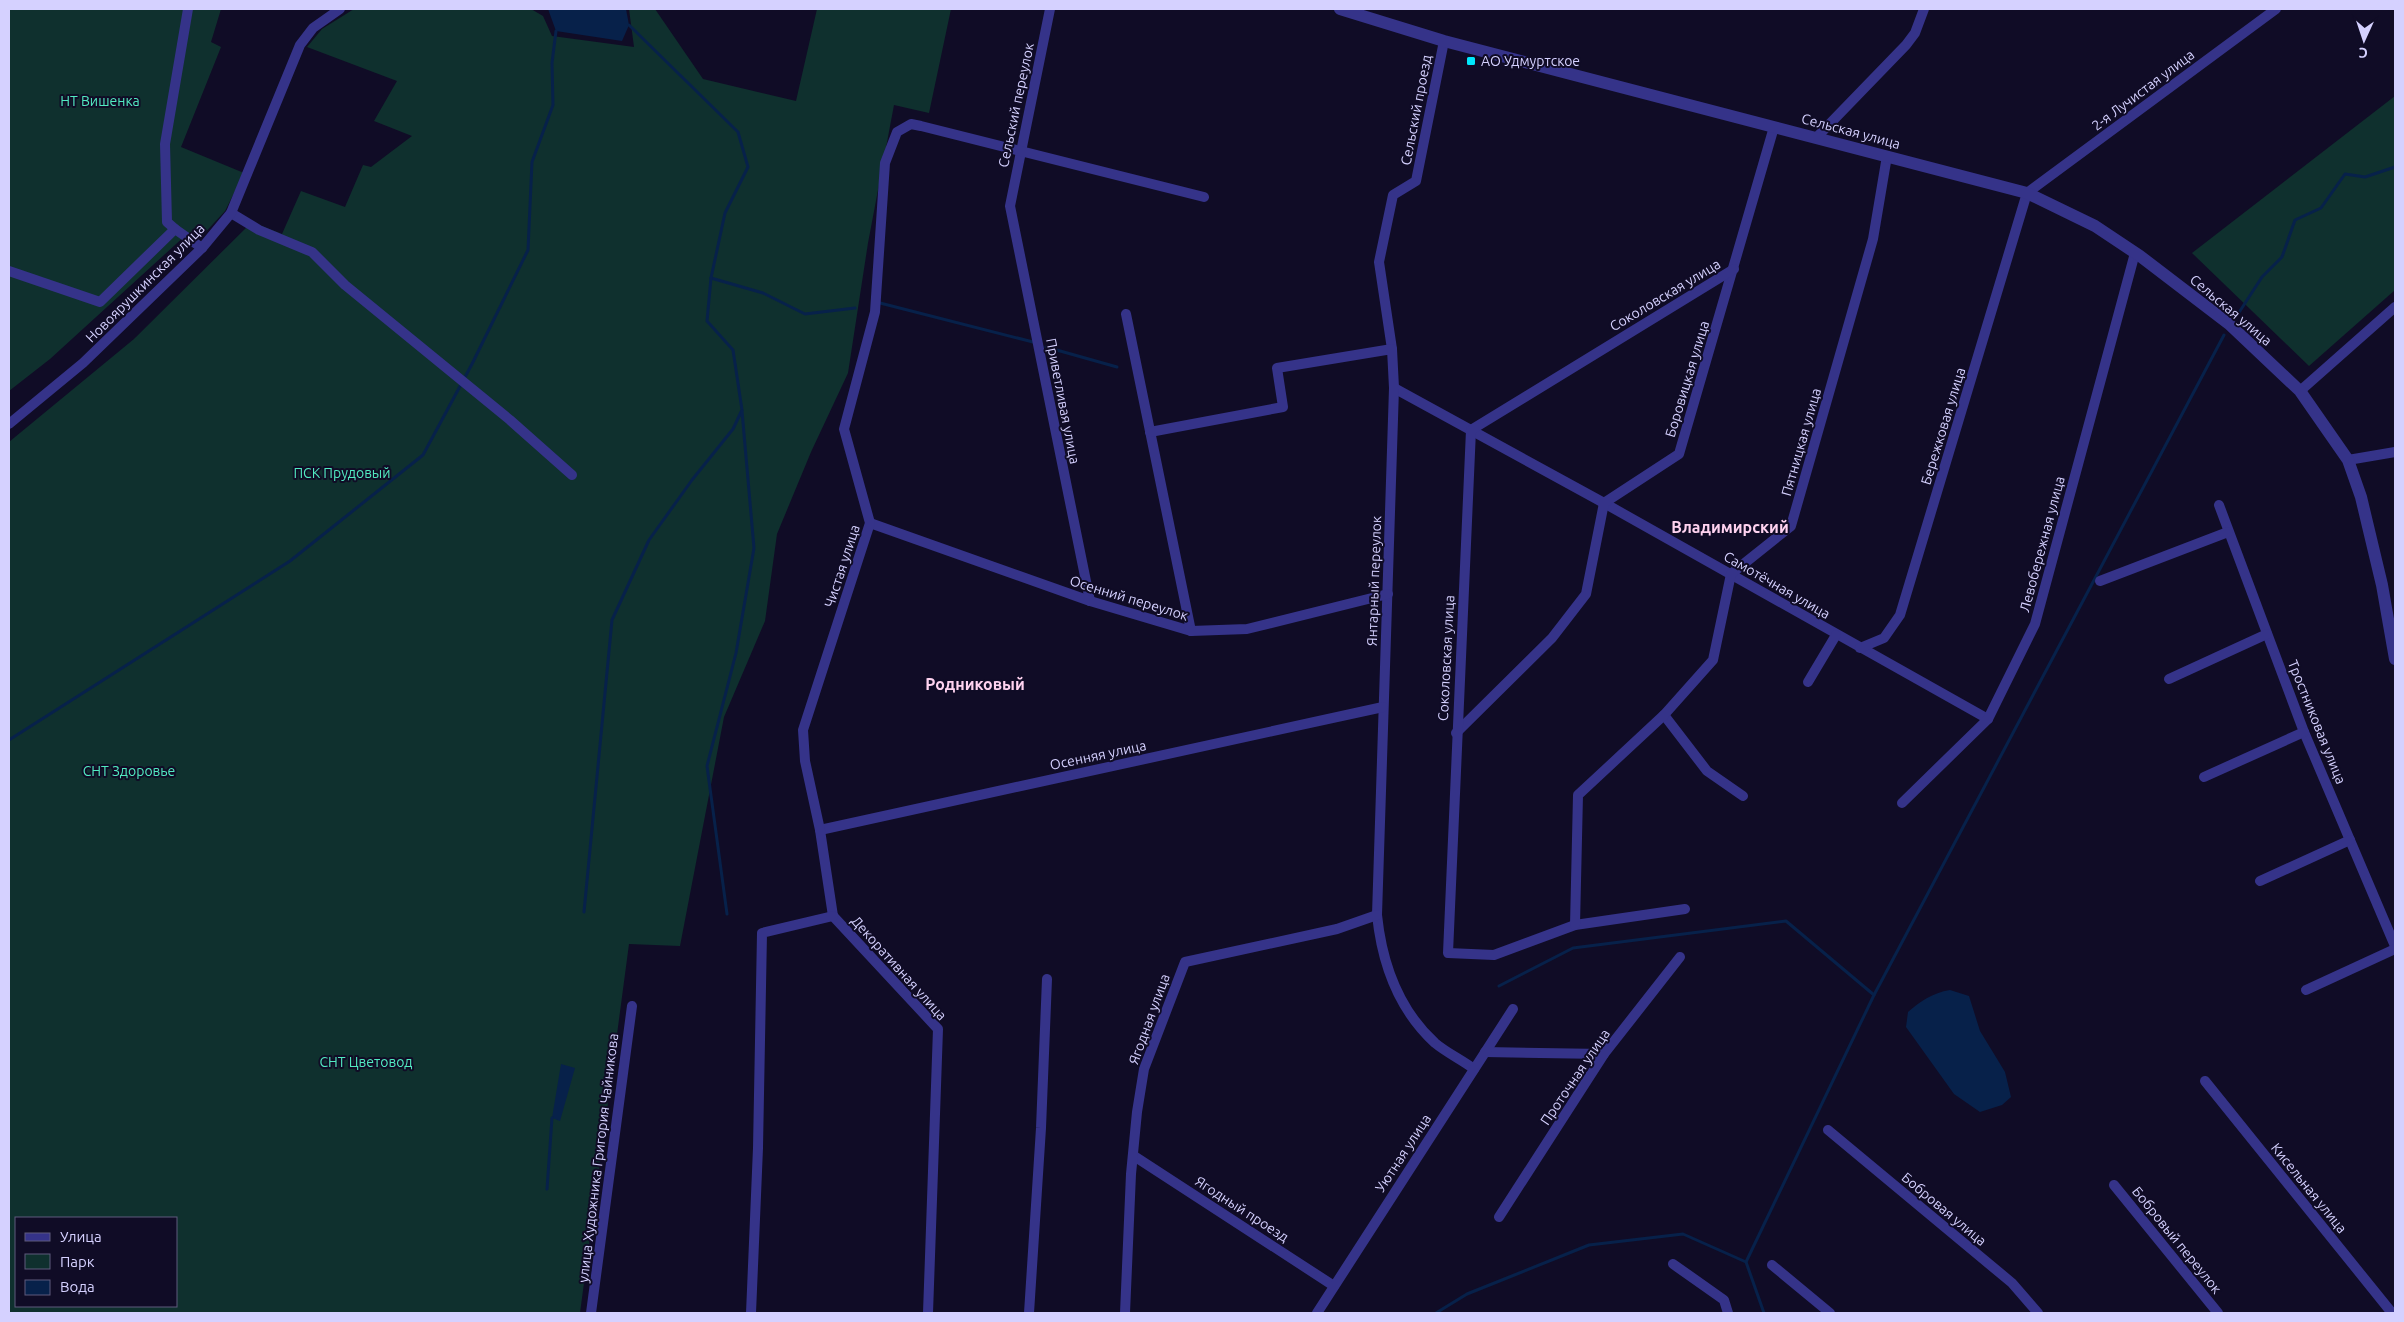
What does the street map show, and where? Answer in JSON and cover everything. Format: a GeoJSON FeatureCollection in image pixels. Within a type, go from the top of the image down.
{"type":"FeatureCollection","features":[{"type":"Feature","properties":{"kind":"street"},"geometry":{"type":"LineString","coordinates":[[188,9],[165,144],[167,222],[202,248]]}},
{"type":"Feature","properties":{"kind":"street","name":"Новоярушкинская улица"},"geometry":{"type":"LineString","coordinates":[[9,424],[83,363],[202,248],[231,213],[297,51],[313,28],[340,9]]}},
{"type":"Feature","properties":{"kind":"street","name":"Сельский переулок"},"geometry":{"type":"LineString","coordinates":[[1010,206],[1050,9]]}},
{"type":"Feature","properties":{"kind":"street","name":"Сельская улица"},"geometry":{"type":"LineString","coordinates":[[1340,9],[1444,41],[2027,193],[2095,226],[2135,253],[2229,324],[2300,391],[2348,460],[2365,515],[2382,585],[2395,658]]}},
{"type":"Feature","properties":{"kind":"street"},"geometry":{"type":"LineString","coordinates":[[1816,138],[1906,45],[1915,33],[1924,9]]}},
{"type":"Feature","properties":{"kind":"street","name":"2-я Лучистая улица"},"geometry":{"type":"LineString","coordinates":[[2027,193],[2276,9]]}},
{"type":"Feature","properties":{"kind":"street","name":"Сельский проезд"},"geometry":{"type":"LineString","coordinates":[[1392,349],[1379,262],[1393,195],[1416,181],[1444,41]]}},
{"type":"Feature","properties":{"kind":"street","name":"Чистая улица"},"geometry":{"type":"LineString","coordinates":[[833,916],[820,830],[805,761],[803,730],[870,523],[844,429],[875,312],[886,162],[897,132],[910,124],[1204,197]]}},
{"type":"Feature","properties":{"kind":"street","name":"Боровицкая улица"},"geometry":{"type":"LineString","coordinates":[[1604,503],[1678,454],[1734,269],[1774,127]]}},
{"type":"Feature","properties":{"kind":"street","name":"Пятницкая улица"},"geometry":{"type":"LineString","coordinates":[[1731,574],[1791,526],[1873,239],[1887,156]]}},
{"type":"Feature","properties":{"kind":"street","name":"Бережковая улица"},"geometry":{"type":"LineString","coordinates":[[1860,648],[1884,638],[1900,615],[2027,193]]}},
{"type":"Feature","properties":{"kind":"street","name":"Приветливая улица"},"geometry":{"type":"LineString","coordinates":[[1010,206],[1090,602]]}},
{"type":"Feature","properties":{"kind":"street"},"geometry":{"type":"LineString","coordinates":[[231,213],[259,230],[312,252],[345,285],[510,420],[572,474]]}},
{"type":"Feature","properties":{"kind":"street"},"geometry":{"type":"LineString","coordinates":[[9,271],[100,302],[175,229]]}},
{"type":"Feature","properties":{"kind":"street","name":"Левобережная улица"},"geometry":{"type":"LineString","coordinates":[[1902,803],[1988,719],[2035,624],[2135,253]]}},
{"type":"Feature","properties":{"kind":"street","name":"Соколовская улица"},"geometry":{"type":"LineString","coordinates":[[1685,909],[1575,925],[1494,955],[1448,952],[1470,430],[1734,269]]}},
{"type":"Feature","properties":{"kind":"street"},"geometry":{"type":"LineString","coordinates":[[2300,391],[2395,307]]}},
{"type":"Feature","properties":{"kind":"street"},"geometry":{"type":"LineString","coordinates":[[1126,314],[1191,631]]}},
{"type":"Feature","properties":{"kind":"street"},"geometry":{"type":"LineString","coordinates":[[1150,432],[1283,407],[1277,368],[1392,349]]}},
{"type":"Feature","properties":{"kind":"street","name":"Янтарный переулок"},"geometry":{"type":"LineString","coordinates":[[1392,349],[1394,388],[1377,916],[1379,936],[1393,985],[1410,1015],[1436,1043],[1474,1068]]}},
{"type":"Feature","properties":{"kind":"street","name":"Самотёчная улица"},"geometry":{"type":"LineString","coordinates":[[1394,388],[1604,503],[1731,574],[1836,636],[1988,719]]}},
{"type":"Feature","properties":{"kind":"street"},"geometry":{"type":"LineString","coordinates":[[2348,460],[2395,452]]}},
{"type":"Feature","properties":{"kind":"street"},"geometry":{"type":"LineString","coordinates":[[1456,733],[1552,638],[1586,594],[1604,503]]}},
{"type":"Feature","properties":{"kind":"street","name":"Тростниковая улица"},"geometry":{"type":"LineString","coordinates":[[2219,505],[2304,732],[2395,948]]}},
{"type":"Feature","properties":{"kind":"street","name":"Осенний переулок"},"geometry":{"type":"LineString","coordinates":[[870,523],[1090,602],[1191,631],[1247,629],[1388,594]]}},
{"type":"Feature","properties":{"kind":"street"},"geometry":{"type":"LineString","coordinates":[[2100,581],[2228,532]]}},
{"type":"Feature","properties":{"kind":"street"},"geometry":{"type":"LineString","coordinates":[[1575,925],[1578,795],[1664,715],[1713,660],[1731,574]]}},
{"type":"Feature","properties":{"kind":"street"},"geometry":{"type":"LineString","coordinates":[[2169,679],[2267,634]]}},
{"type":"Feature","properties":{"kind":"street"},"geometry":{"type":"LineString","coordinates":[[1808,682],[1836,636]]}},
{"type":"Feature","properties":{"kind":"street","name":"Осенняя улица"},"geometry":{"type":"LineString","coordinates":[[820,830],[1383,707]]}},
{"type":"Feature","properties":{"kind":"street"},"geometry":{"type":"LineString","coordinates":[[1664,715],[1707,771],[1743,796]]}},
{"type":"Feature","properties":{"kind":"street"},"geometry":{"type":"LineString","coordinates":[[2204,777],[2304,732]]}},
{"type":"Feature","properties":{"kind":"street"},"geometry":{"type":"LineString","coordinates":[[2260,881],[2350,840]]}},
{"type":"Feature","properties":{"kind":"street","name":"Декоративная улица"},"geometry":{"type":"LineString","coordinates":[[751,1313],[758,1148],[762,933],[833,916],[938,1029],[928,1313]]}},
{"type":"Feature","properties":{"kind":"street","name":"Ягодная улица"},"geometry":{"type":"LineString","coordinates":[[1125,1313],[1137,1112],[1146,1062],[1185,962],[1337,929],[1377,916]]}},
{"type":"Feature","properties":{"kind":"street"},"geometry":{"type":"LineString","coordinates":[[2306,990],[2395,948]]}},
{"type":"Feature","properties":{"kind":"street","name":"Проточная улица"},"geometry":{"type":"LineString","coordinates":[[1499,1217],[1604,1054],[1680,957]]}},
{"type":"Feature","properties":{"kind":"street"},"geometry":{"type":"LineString","coordinates":[[1030,1313],[1042,1128],[1047,979]]}},
{"type":"Feature","properties":{"kind":"street","name":"улица Художника Григория Чайникова"},"geometry":{"type":"LineString","coordinates":[[591,1313],[632,1006]]}},
{"type":"Feature","properties":{"kind":"street","name":"Уютная улица"},"geometry":{"type":"LineString","coordinates":[[1317,1313],[1513,1009]]}},
{"type":"Feature","properties":{"kind":"street"},"geometry":{"type":"LineString","coordinates":[[1485,1052],[1604,1054]]}},
{"type":"Feature","properties":{"kind":"street","name":"Кисельная улица"},"geometry":{"type":"LineString","coordinates":[[2205,1081],[2393,1313]]}},
{"type":"Feature","properties":{"kind":"street","name":"Бобровая улица"},"geometry":{"type":"LineString","coordinates":[[1828,1130],[2012,1283],[2038,1313]]}},
{"type":"Feature","properties":{"kind":"street","name":"Ягодный проезд"},"geometry":{"type":"LineString","coordinates":[[1134,1156],[1334,1286]]}},
{"type":"Feature","properties":{"kind":"street","name":"Бобровый переулок"},"geometry":{"type":"LineString","coordinates":[[2114,1185],[2218,1313]]}},
{"type":"Feature","properties":{"kind":"street"},"geometry":{"type":"LineString","coordinates":[[1673,1264],[1724,1300],[1728,1313]]}},
{"type":"Feature","properties":{"kind":"street"},"geometry":{"type":"LineString","coordinates":[[1772,1266],[1830,1313]]}},
{"type":"Feature","properties":{"kind":"green space","name":"НТ Вишенка"},"geometry":{"type":"Polygon","coordinates":[[[9,9],[221,9],[211,42],[221,47],[181,147],[244,173],[225,211],[200,238],[187,234],[50,359],[9,391],[9,9]]]}},
{"type":"Feature","properties":{"kind":"green space"},"geometry":{"type":"Polygon","coordinates":[[[354,9],[531,9],[543,16],[552,36],[634,47],[629,9],[655,9],[703,79],[796,101],[817,9],[951,9],[929,113],[894,105],[868,243],[848,373],[811,452],[777,534],[765,621],[724,717],[680,946],[629,944],[580,1313],[9,1313],[9,442],[134,339],[252,222],[282,234],[301,191],[345,207],[363,165],[371,167],[412,136],[374,121],[397,81],[307,47],[322,29],[354,9]]]}},
{"type":"Feature","properties":{"kind":"green space"},"geometry":{"type":"Polygon","coordinates":[[[2395,96],[2395,290],[2309,366],[2192,253],[2395,96]]]}},
{"type":"Feature","properties":{"kind":"water"},"geometry":{"type":"Polygon","coordinates":[[[548,9],[626,9],[629,25],[622,41],[556,31],[548,9]]]}},
{"type":"Feature","properties":{"kind":"water"},"geometry":{"type":"Polygon","coordinates":[[[1950,990],[1969,996],[1980,1031],[2005,1072],[2011,1097],[2002,1105],[1980,1112],[1954,1094],[1906,1027],[1908,1012],[1927,998],[1950,990]]]}},
{"type":"Feature","properties":{"kind":"water"},"geometry":{"type":"Polygon","coordinates":[[[561,1064],[575,1068],[560,1121],[552,1118],[561,1064]]]}},
{"type":"Feature","properties":{"kind":"waterway"},"geometry":{"type":"LineString","coordinates":[[584,912],[612,620],[649,540],[692,480],[733,429],[742,410],[733,350],[707,321],[711,278],[725,213],[748,167],[738,132],[629,25]]}},
{"type":"Feature","properties":{"kind":"waterway"},"geometry":{"type":"LineString","coordinates":[[9,740],[290,561],[423,455],[472,364],[528,250],[532,162],[553,105],[552,63],[556,31]]}},
{"type":"Feature","properties":{"kind":"waterway"},"geometry":{"type":"LineString","coordinates":[[2238,314],[2262,277],[2282,257],[2295,220],[2321,208],[2345,174],[2365,177],[2395,167]]}},
{"type":"Feature","properties":{"kind":"waterway"},"geometry":{"type":"LineString","coordinates":[[711,278],[763,293],[805,314],[855,308]]}},
{"type":"Feature","properties":{"kind":"waterway"},"geometry":{"type":"LineString","coordinates":[[880,303],[1033,342]]}},
{"type":"Feature","properties":{"kind":"waterway"},"geometry":{"type":"LineString","coordinates":[[1764,1313],[1746,1262],[1874,995],[2224,335]]}},
{"type":"Feature","properties":{"kind":"waterway"},"geometry":{"type":"LineString","coordinates":[[1046,347],[1117,367]]}},
{"type":"Feature","properties":{"kind":"waterway"},"geometry":{"type":"LineString","coordinates":[[727,914],[707,766],[736,653],[754,548],[742,411]]}},
{"type":"Feature","properties":{"kind":"waterway"},"geometry":{"type":"LineString","coordinates":[[1499,986],[1573,948],[1786,921],[1874,995]]}},
{"type":"Feature","properties":{"kind":"waterway"},"geometry":{"type":"LineString","coordinates":[[547,1189],[552,1118]]}},
{"type":"Feature","properties":{"kind":"waterway"},"geometry":{"type":"LineString","coordinates":[[1436,1313],[1467,1294],[1589,1245],[1683,1234],[1746,1262]]}},
{"type":"Feature","properties":{"kind":"place","name":"АО Удмуртское"},"geometry":{"type":"Point","coordinates":[1471,61]}},
{"type":"Feature","properties":{"kind":"district","name":"Владимирский"},"geometry":{"type":"Point","coordinates":[1730,527]}},
{"type":"Feature","properties":{"kind":"district","name":"Родниковый"},"geometry":{"type":"Point","coordinates":[975,684]}},
{"type":"Feature","properties":{"kind":"park label","name":"ПСК Прудовый"},"geometry":{"type":"Point","coordinates":[342,473]}},
{"type":"Feature","properties":{"kind":"park label","name":"СНТ Здоровье"},"geometry":{"type":"Point","coordinates":[129,771]}},
{"type":"Feature","properties":{"kind":"park label","name":"СНТ Цветовод"},"geometry":{"type":"Point","coordinates":[366,1062]}}]}
